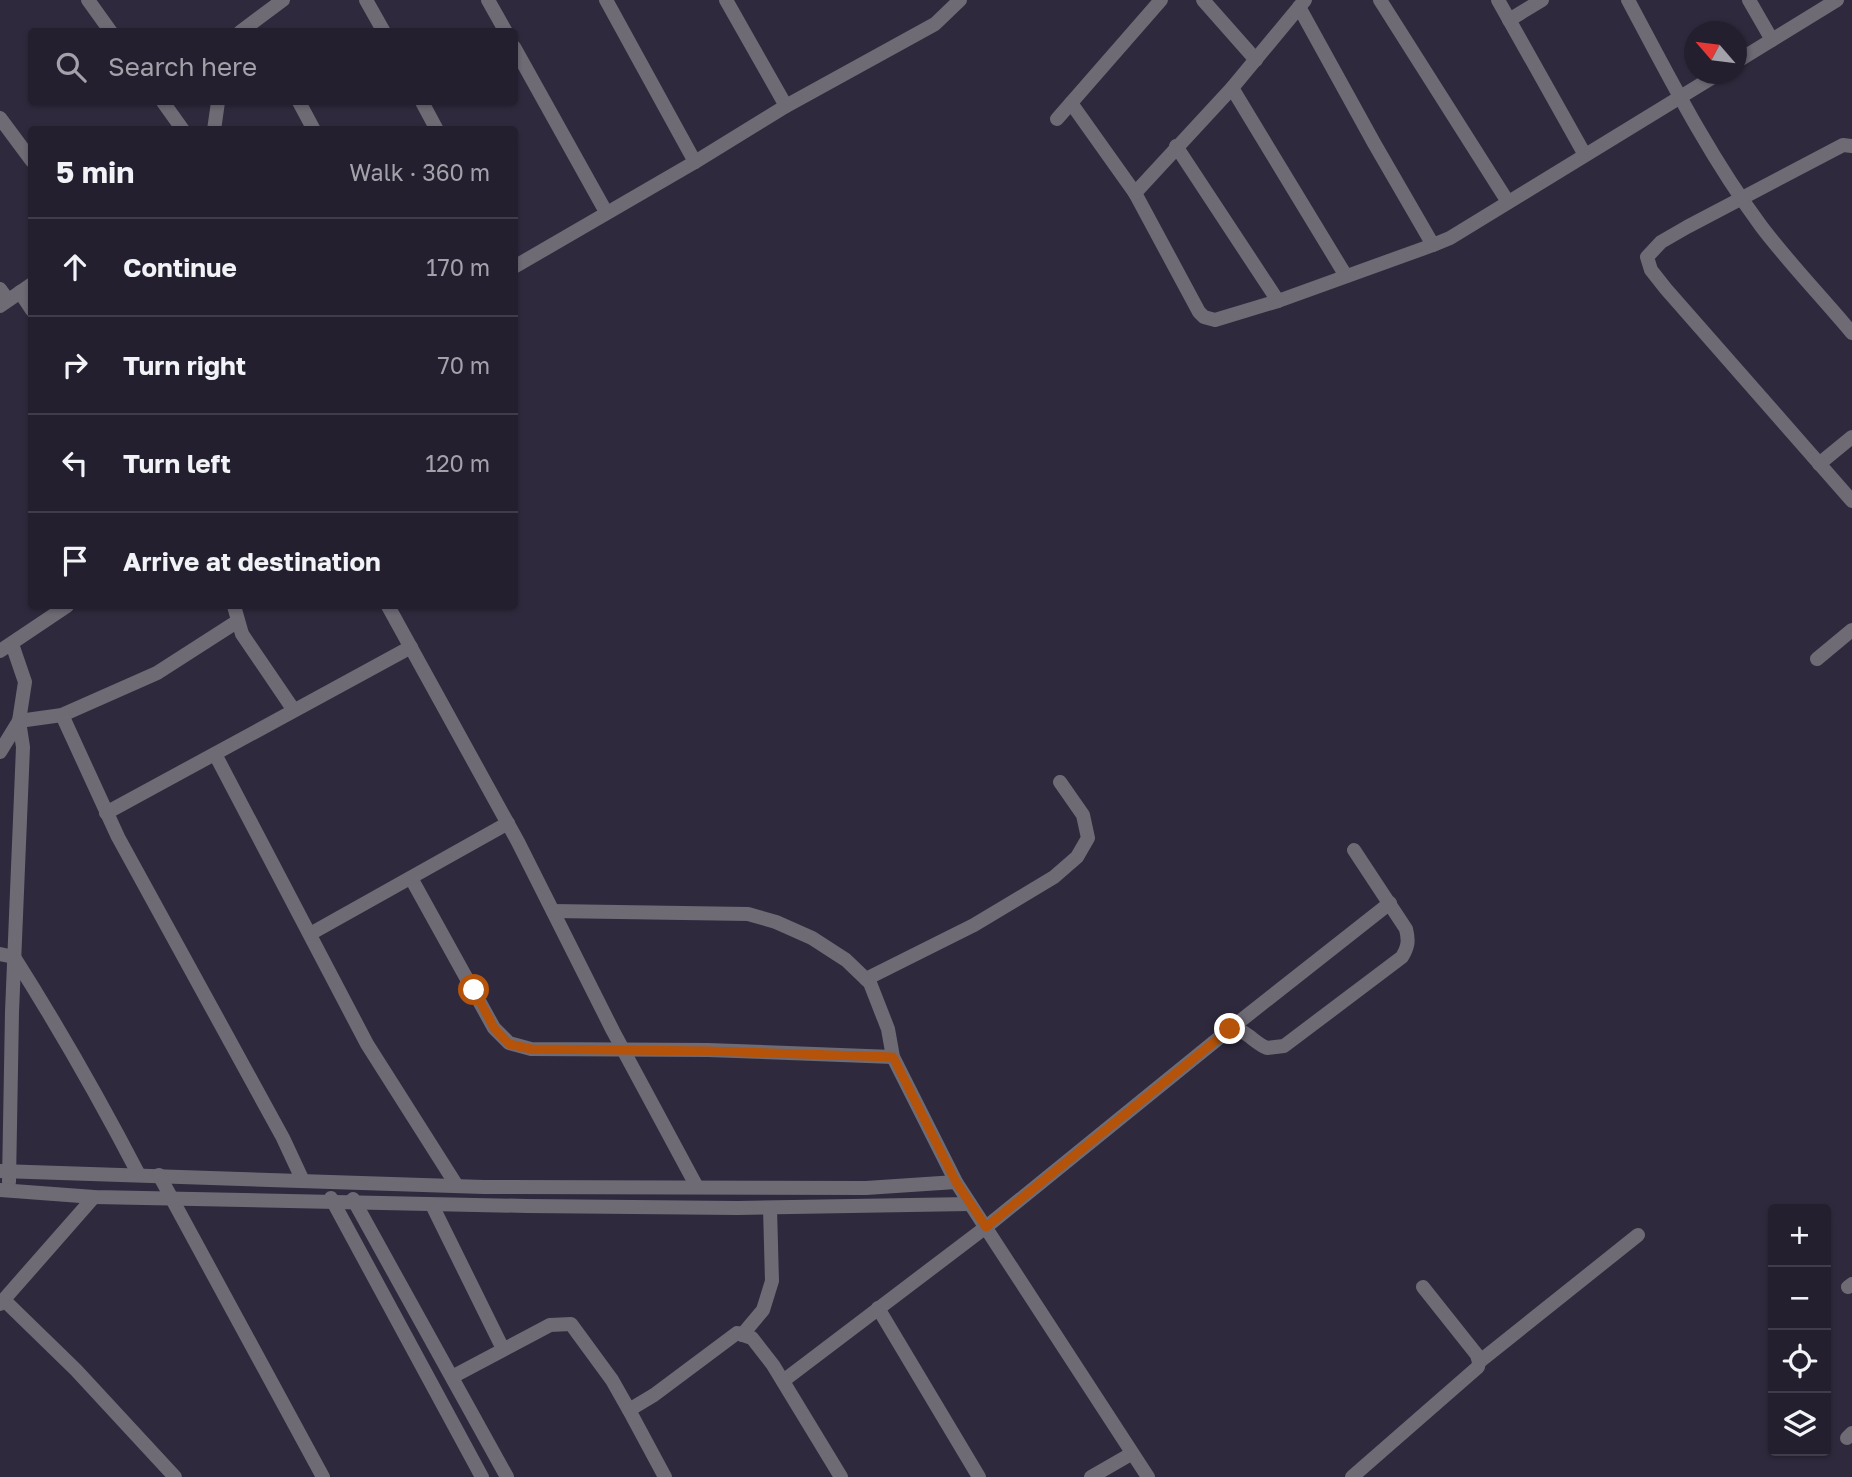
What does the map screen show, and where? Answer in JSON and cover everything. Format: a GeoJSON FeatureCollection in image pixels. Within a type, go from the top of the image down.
{"type":"FeatureCollection","features":[{"type":"Feature","properties":{"kind":"street"},"geometry":{"type":"LineString","coordinates":[[89,0],[108,28]]}},
{"type":"Feature","properties":{"kind":"street"},"geometry":{"type":"LineString","coordinates":[[257,26],[283,0]]}},
{"type":"Feature","properties":{"kind":"street"},"geometry":{"type":"LineString","coordinates":[[366,0],[382,28]]}},
{"type":"Feature","properties":{"kind":"street"},"geometry":{"type":"LineString","coordinates":[[488,0],[504,28]]}},
{"type":"Feature","properties":{"kind":"street"},"geometry":{"type":"LineString","coordinates":[[606,0],[695,162]]}},
{"type":"Feature","properties":{"kind":"street"},"geometry":{"type":"LineString","coordinates":[[726,0],[786,106]]}},
{"type":"Feature","properties":{"kind":"street"},"geometry":{"type":"LineString","coordinates":[[518,265],[786,106],[935,24],[960,0]]}},
{"type":"Feature","properties":{"kind":"street"},"geometry":{"type":"LineString","coordinates":[[1057,119],[1161,0]]}},
{"type":"Feature","properties":{"kind":"street"},"geometry":{"type":"LineString","coordinates":[[1203,0],[1256,60]]}},
{"type":"Feature","properties":{"kind":"street"},"geometry":{"type":"LineString","coordinates":[[1380,0],[1508,202]]}},
{"type":"Feature","properties":{"kind":"street"},"geometry":{"type":"LineString","coordinates":[[1498,0],[1585,155]]}},
{"type":"Feature","properties":{"kind":"street"},"geometry":{"type":"LineString","coordinates":[[1509,20],[1542,0]]}},
{"type":"Feature","properties":{"kind":"street"},"geometry":{"type":"LineString","coordinates":[[1628,0],[1680,97],[1742,198],[1763,229],[1852,332]]}},
{"type":"Feature","properties":{"kind":"street"},"geometry":{"type":"LineString","coordinates":[[1749,0],[1772,40]]}},
{"type":"Feature","properties":{"kind":"street"},"geometry":{"type":"LineString","coordinates":[[1747,56],[1837,0]]}},
{"type":"Feature","properties":{"kind":"street"},"geometry":{"type":"LineString","coordinates":[[1135,193],[1232,88],[1302,3],[1374,143],[1433,245]]}},
{"type":"Feature","properties":{"kind":"street"},"geometry":{"type":"LineString","coordinates":[[518,54],[606,212]]}},
{"type":"Feature","properties":{"kind":"street"},"geometry":{"type":"LineString","coordinates":[[1071,103],[1135,193],[1199,312],[1204,317],[1215,320],[1278,301],[1450,238],[1701,84]]}},
{"type":"Feature","properties":{"kind":"street"},"geometry":{"type":"LineString","coordinates":[[1232,88],[1346,276]]}},
{"type":"Feature","properties":{"kind":"street"},"geometry":{"type":"LineString","coordinates":[[165,105],[180,126]]}},
{"type":"Feature","properties":{"kind":"street"},"geometry":{"type":"LineString","coordinates":[[215,126],[218,105]]}},
{"type":"Feature","properties":{"kind":"street"},"geometry":{"type":"LineString","coordinates":[[301,105],[312,126]]}},
{"type":"Feature","properties":{"kind":"street"},"geometry":{"type":"LineString","coordinates":[[424,105],[435,126]]}},
{"type":"Feature","properties":{"kind":"street"},"geometry":{"type":"LineString","coordinates":[[0,118],[28,156]]}},
{"type":"Feature","properties":{"kind":"street"},"geometry":{"type":"LineString","coordinates":[[1852,146],[1843,145],[1742,198],[1661,242],[1647,257],[1651,270],[1666,289],[1852,501]]}},
{"type":"Feature","properties":{"kind":"street"},"geometry":{"type":"LineString","coordinates":[[1176,146],[1278,301]]}},
{"type":"Feature","properties":{"kind":"street"},"geometry":{"type":"LineString","coordinates":[[12,294],[28,307]]}},
{"type":"Feature","properties":{"kind":"street"},"geometry":{"type":"LineString","coordinates":[[1819,464],[1852,438]]}},
{"type":"Feature","properties":{"kind":"street"},"geometry":{"type":"LineString","coordinates":[[63,609],[6,648],[25,682],[19,721],[23,747],[7,955],[4,1190],[94,1197],[432,1205],[770,1208],[970,1204]]}},
{"type":"Feature","properties":{"kind":"street"},"geometry":{"type":"LineString","coordinates":[[235,609],[242,634],[293,709]]}},
{"type":"Feature","properties":{"kind":"street"},"geometry":{"type":"LineString","coordinates":[[390,609],[508,823],[624,1051],[697,1187]]}},
{"type":"Feature","properties":{"kind":"street"},"geometry":{"type":"LineString","coordinates":[[19,721],[62,715],[157,673],[238,621]]}},
{"type":"Feature","properties":{"kind":"street"},"geometry":{"type":"LineString","coordinates":[[1817,659],[1852,630]]}},
{"type":"Feature","properties":{"kind":"street"},"geometry":{"type":"LineString","coordinates":[[106,813],[411,647]]}},
{"type":"Feature","properties":{"kind":"street"},"geometry":{"type":"LineString","coordinates":[[62,715],[106,813],[283,1138],[303,1181]]}},
{"type":"Feature","properties":{"kind":"street"},"geometry":{"type":"LineString","coordinates":[[0,752],[19,721]]}},
{"type":"Feature","properties":{"kind":"street"},"geometry":{"type":"LineString","coordinates":[[215,754],[367,1044],[457,1186]]}},
{"type":"Feature","properties":{"kind":"street"},"geometry":{"type":"LineString","coordinates":[[866,979],[985,918],[1054,877],[1077,856],[1088,838],[1083,815],[1060,782]]}},
{"type":"Feature","properties":{"kind":"street"},"geometry":{"type":"LineString","coordinates":[[310,934],[508,823]]}},
{"type":"Feature","properties":{"kind":"street"},"geometry":{"type":"LineString","coordinates":[[1230,1029],[1243,1032],[1267,1048],[1284,1046],[1402,957],[1408,948],[1406,929],[1354,850]]}},
{"type":"Feature","properties":{"kind":"street"},"geometry":{"type":"LineString","coordinates":[[411,878],[494,1028],[509,1044],[531,1049],[893,1057]]}},
{"type":"Feature","properties":{"kind":"street"},"geometry":{"type":"LineString","coordinates":[[783,1381],[986,1227],[1390,903]]}},
{"type":"Feature","properties":{"kind":"street"},"geometry":{"type":"LineString","coordinates":[[553,911],[748,914],[776,922],[812,938],[846,960],[866,979],[888,1029],[893,1057],[956,1182],[1148,1477]]}},
{"type":"Feature","properties":{"kind":"street"},"geometry":{"type":"LineString","coordinates":[[7,955],[91,1084],[139,1175]]}},
{"type":"Feature","properties":{"kind":"street"},"geometry":{"type":"LineString","coordinates":[[5,1172],[457,1186],[866,1188],[956,1182]]}},
{"type":"Feature","properties":{"kind":"street"},"geometry":{"type":"LineString","coordinates":[[159,1175],[323,1477]]}},
{"type":"Feature","properties":{"kind":"street"},"geometry":{"type":"LineString","coordinates":[[322,1182],[482,1477]]}},
{"type":"Feature","properties":{"kind":"street"},"geometry":{"type":"LineString","coordinates":[[344,1182],[507,1477]]}},
{"type":"Feature","properties":{"kind":"street"},"geometry":{"type":"LineString","coordinates":[[94,1197],[2,1302],[76,1370],[175,1477]]}},
{"type":"Feature","properties":{"kind":"street"},"geometry":{"type":"LineString","coordinates":[[432,1205],[503,1349]]}},
{"type":"Feature","properties":{"kind":"street"},"geometry":{"type":"LineString","coordinates":[[742,1335],[763,1310],[772,1281],[770,1208]]}},
{"type":"Feature","properties":{"kind":"street"},"geometry":{"type":"LineString","coordinates":[[1479,1362],[1638,1235]]}},
{"type":"Feature","properties":{"kind":"street"},"geometry":{"type":"LineString","coordinates":[[1352,1477],[1478,1367],[1477,1355],[1423,1287]]}},
{"type":"Feature","properties":{"kind":"street"},"geometry":{"type":"LineString","coordinates":[[878,1308],[979,1477]]}},
{"type":"Feature","properties":{"kind":"street"},"geometry":{"type":"LineString","coordinates":[[452,1377],[550,1325],[570,1324],[612,1380],[665,1477]]}},
{"type":"Feature","properties":{"kind":"street"},"geometry":{"type":"LineString","coordinates":[[629,1410],[654,1395],[737,1333],[752,1338],[783,1381],[841,1477]]}},
{"type":"Feature","properties":{"kind":"street"},"geometry":{"type":"LineString","coordinates":[[1091,1477],[1131,1454]]}},
{"type":"Feature","properties":{"kind":"route"},"geometry":{"type":"LineString","coordinates":[[474,990],[494,1028],[509,1044],[531,1049],[893,1057],[956,1182],[986,1227],[1230,1029]]}}]}
